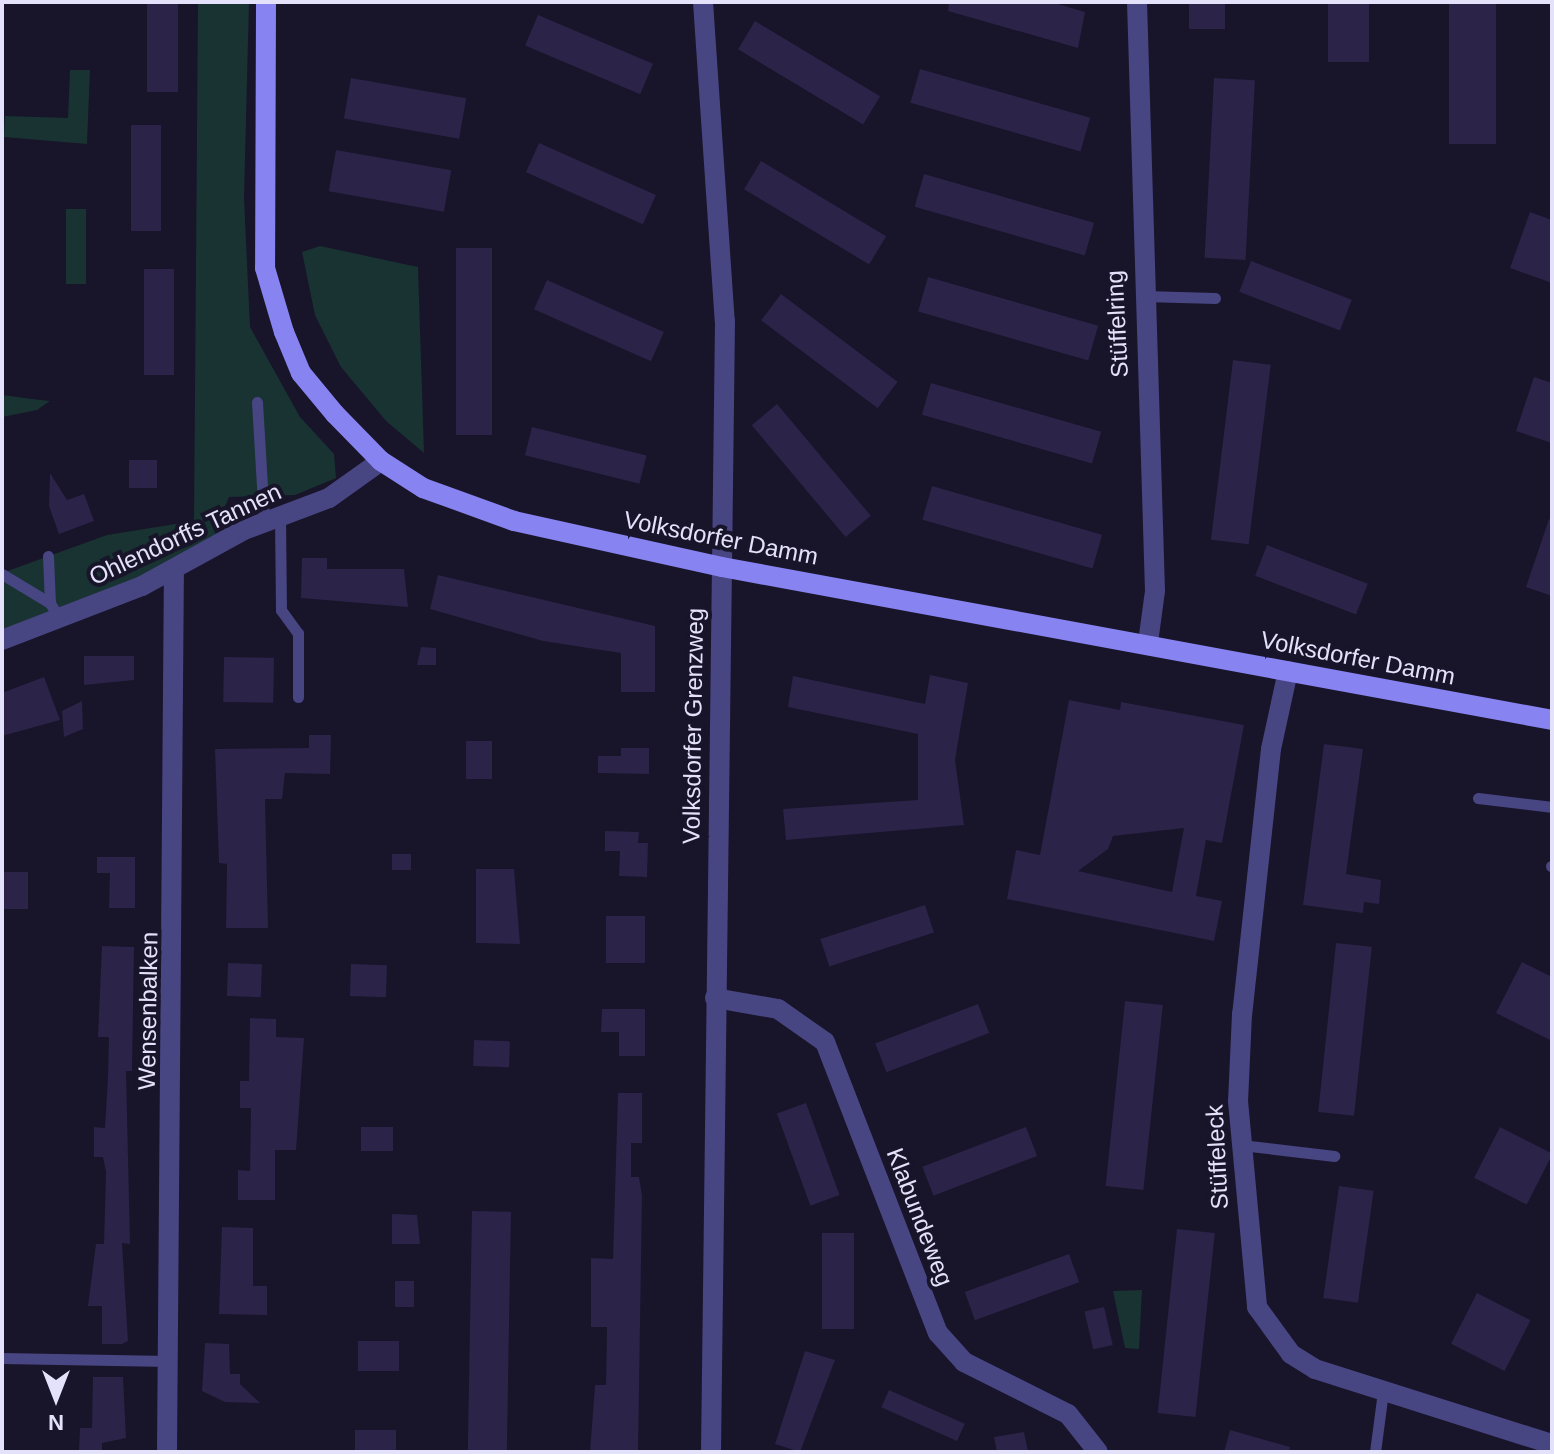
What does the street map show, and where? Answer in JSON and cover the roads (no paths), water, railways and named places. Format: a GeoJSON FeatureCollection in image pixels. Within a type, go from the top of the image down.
{"type":"FeatureCollection","features":[{"type":"Feature","properties":{"kind":"main road","name":"Volksdorfer Damm"},"geometry":{"type":"LineString","coordinates":[[266,2],[265,268],[301,373],[381,461],[423,488],[472,508],[722,567],[1148,643],[1552,720]]}},
{"type":"Feature","properties":{"kind":"street","name":"Volksdorfer Grenzweg"},"geometry":{"type":"LineString","coordinates":[[703,2],[725,321],[711,1452]]}},
{"type":"Feature","properties":{"kind":"street","name":"Stüffelring"},"geometry":{"type":"LineString","coordinates":[[1137,2],[1141,296],[1155,591],[1148,643]]}},
{"type":"Feature","properties":{"kind":"street","name":"Ohlendorffs Tannen"},"geometry":{"type":"LineString","coordinates":[[2,640],[55,610],[174,570],[272,518],[329,498],[381,461]]}},
{"type":"Feature","properties":{"kind":"street","name":"Wensenbalken"},"geometry":{"type":"LineString","coordinates":[[167,1452],[174,570]]}},
{"type":"Feature","properties":{"kind":"street","name":"Stüffeleck"},"geometry":{"type":"LineString","coordinates":[[1288,671],[1271,749],[1248,945],[1241,1145],[1257,1307],[1270,1332],[1315,1369],[1552,1444]]}},
{"type":"Feature","properties":{"kind":"street","name":"Klabundeweg"},"geometry":{"type":"LineString","coordinates":[[715,998],[798,1017],[825,1042],[938,1333],[964,1362],[1068,1414],[1098,1452]]}},
{"type":"Feature","properties":{"kind":"lane"},"geometry":{"type":"LineString","coordinates":[[1141,296],[1215,298]]}},
{"type":"Feature","properties":{"kind":"lane"},"geometry":{"type":"LineString","coordinates":[[257,402],[281,610],[298,633],[298,697]]}},
{"type":"Feature","properties":{"kind":"lane"},"geometry":{"type":"LineString","coordinates":[[48,556],[55,610]]}},
{"type":"Feature","properties":{"kind":"lane"},"geometry":{"type":"LineString","coordinates":[[2,574],[55,610]]}},
{"type":"Feature","properties":{"kind":"lane"},"geometry":{"type":"LineString","coordinates":[[1478,798],[1552,807]]}},
{"type":"Feature","properties":{"kind":"lane"},"geometry":{"type":"LineString","coordinates":[[1241,1145],[1334,1156]]}},
{"type":"Feature","properties":{"kind":"lane"},"geometry":{"type":"LineString","coordinates":[[2,1358],[169,1361]]}},
{"type":"Feature","properties":{"kind":"lane"},"geometry":{"type":"LineString","coordinates":[[1375,1452],[1383,1391]]}}]}
